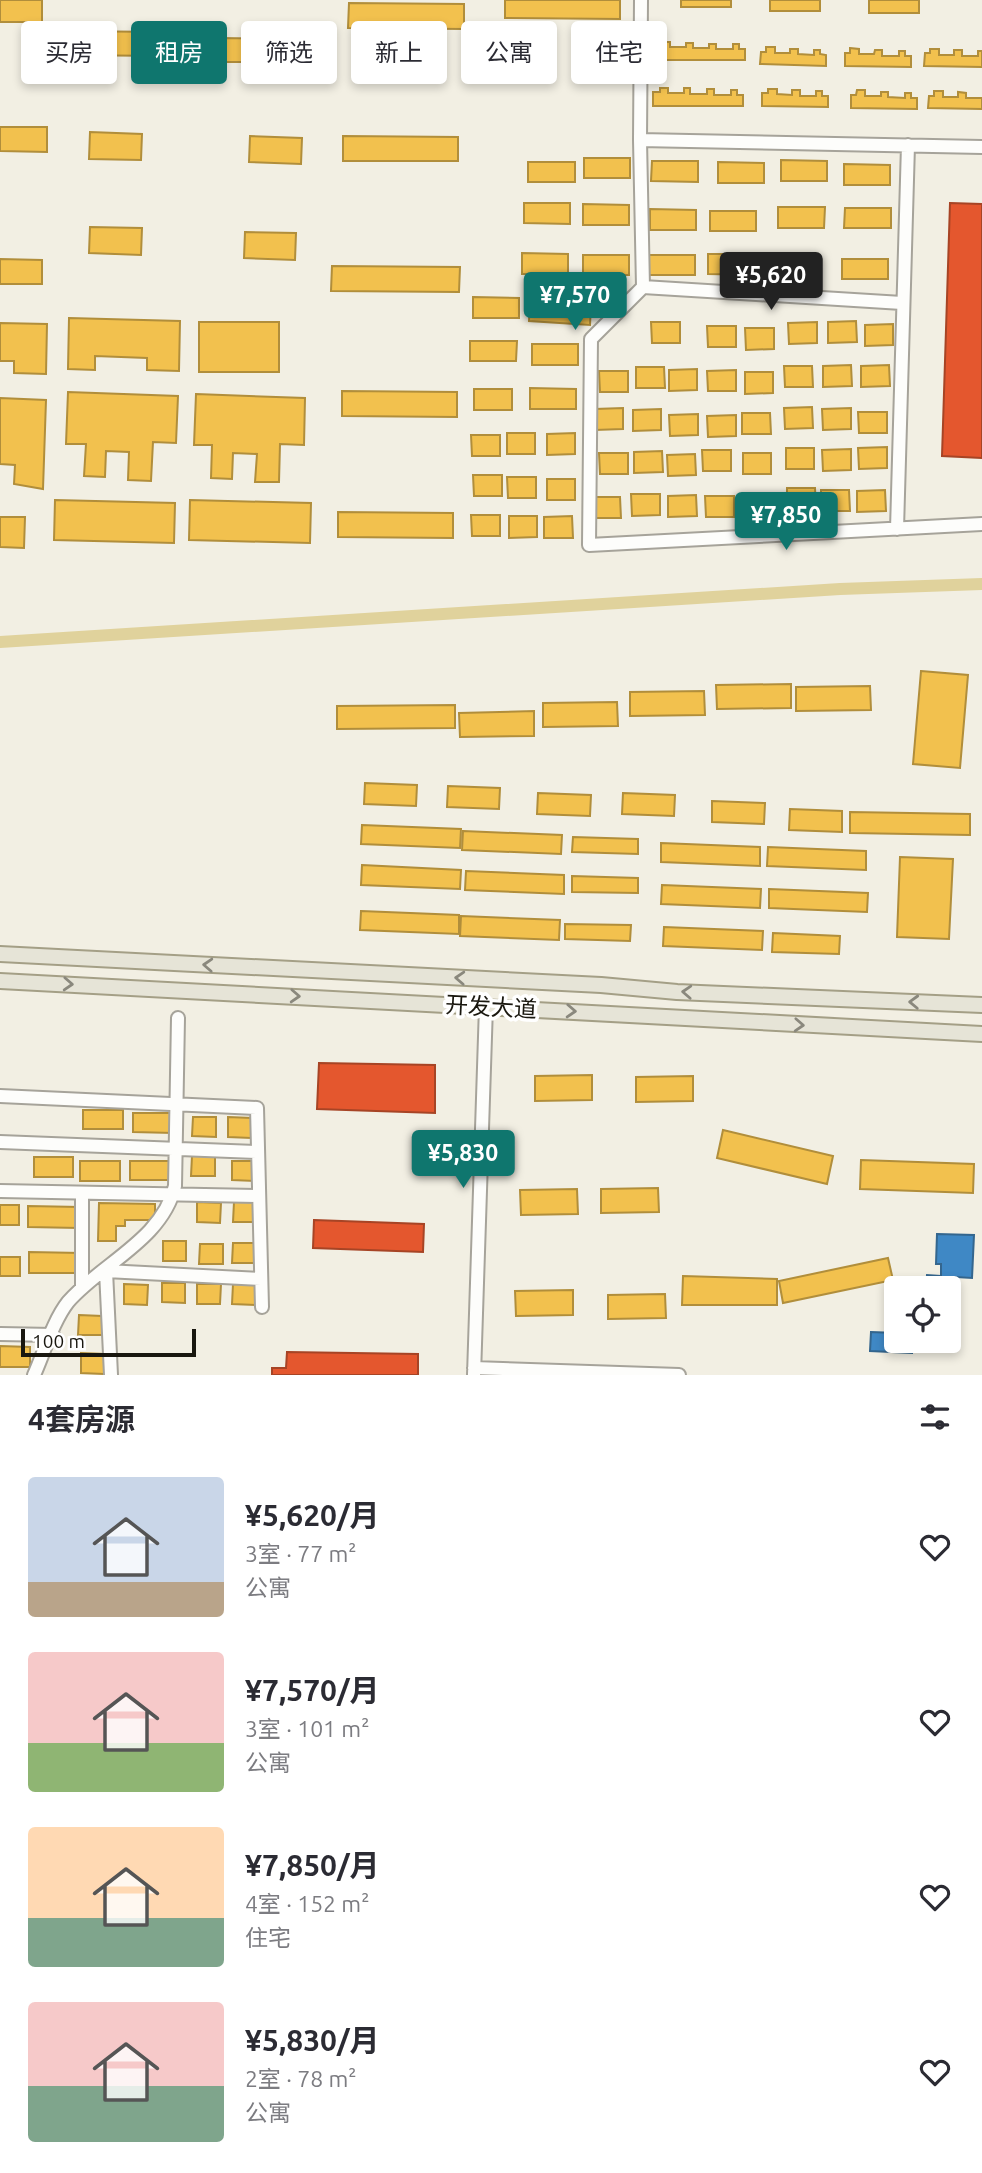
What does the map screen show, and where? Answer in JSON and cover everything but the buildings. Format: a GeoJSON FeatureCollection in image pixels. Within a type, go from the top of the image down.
{"type":"FeatureCollection","features":[{"type":"Feature","properties":{"kind":"main road","name":"开发大道"},"geometry":{"type":"LineString","coordinates":[[0,954],[601,985],[677,992],[982,1005]]}},
{"type":"Feature","properties":{"kind":"main road","name":"开发大道"},"geometry":{"type":"LineString","coordinates":[[0,981],[982,1034]]}},
{"type":"Feature","properties":{"kind":"street"},"geometry":{"type":"LineString","coordinates":[[641,0],[643,287],[591,338],[589,545],[982,524]]}},
{"type":"Feature","properties":{"kind":"street"},"geometry":{"type":"LineString","coordinates":[[640,139],[982,147]]}},
{"type":"Feature","properties":{"kind":"street"},"geometry":{"type":"LineString","coordinates":[[897,529],[908,145]]}},
{"type":"Feature","properties":{"kind":"street"},"geometry":{"type":"LineString","coordinates":[[643,287],[902,303]]}},
{"type":"Feature","properties":{"kind":"street"},"geometry":{"type":"LineString","coordinates":[[485,1006],[474,1371],[679,1375]]}},
{"type":"Feature","properties":{"kind":"street"},"geometry":{"type":"LineString","coordinates":[[34,1375],[66,1305],[82,1287],[106,1271],[153,1227],[171,1203],[176,1148],[178,1018]]}},
{"type":"Feature","properties":{"kind":"street"},"geometry":{"type":"LineString","coordinates":[[0,1096],[257,1108],[262,1307]]}},
{"type":"Feature","properties":{"kind":"street"},"geometry":{"type":"LineString","coordinates":[[0,1142],[258,1152]]}},
{"type":"Feature","properties":{"kind":"street"},"geometry":{"type":"LineString","coordinates":[[0,1191],[259,1196]]}},
{"type":"Feature","properties":{"kind":"street"},"geometry":{"type":"LineString","coordinates":[[82,1195],[82,1287]]}},
{"type":"Feature","properties":{"kind":"street"},"geometry":{"type":"LineString","coordinates":[[106,1271],[261,1279]]}},
{"type":"Feature","properties":{"kind":"street"},"geometry":{"type":"LineString","coordinates":[[106,1271],[111,1375]]}},
{"type":"Feature","properties":{"kind":"street"},"geometry":{"type":"LineString","coordinates":[[0,1334],[52,1335]]}},
{"type":"Feature","properties":{"kind":"waterway"},"geometry":{"type":"LineString","coordinates":[[0,642],[840,589],[982,584]]}}]}
